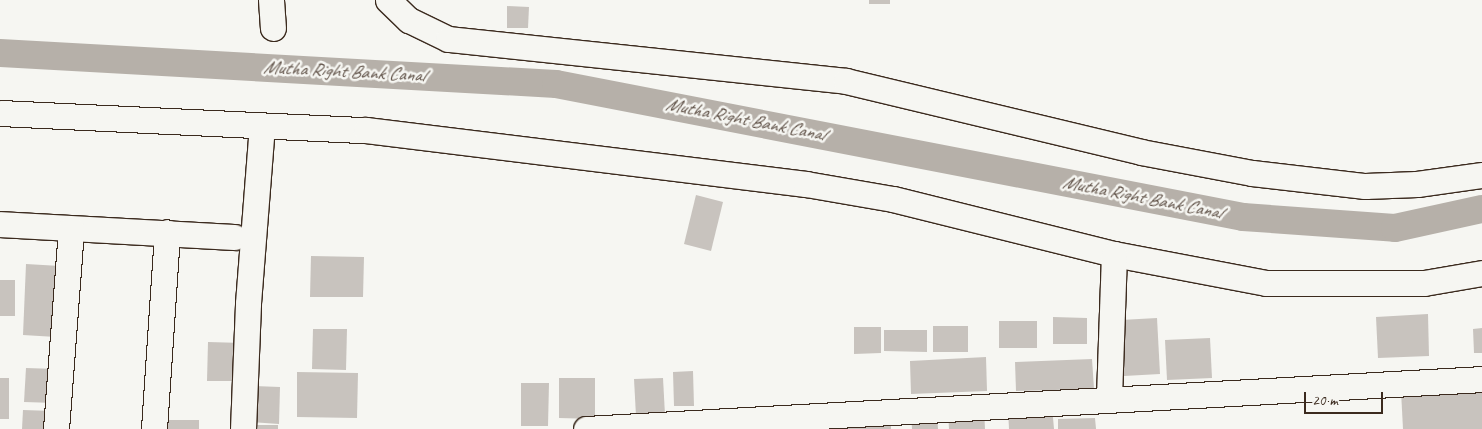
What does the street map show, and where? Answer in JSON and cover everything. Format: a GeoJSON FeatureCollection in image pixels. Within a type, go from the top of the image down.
{"type":"FeatureCollection","features":[{"type":"Feature","properties":{"kind":"street"},"geometry":{"type":"LineString","coordinates":[[271,0],[272,28]]}},
{"type":"Feature","properties":{"kind":"street"},"geometry":{"type":"LineString","coordinates":[[388,0],[409,20],[448,39],[846,81],[1141,152],[1252,173],[1365,186],[1417,184],[1482,175]]}},
{"type":"Feature","properties":{"kind":"street"},"geometry":{"type":"LineString","coordinates":[[0,113],[262,127],[366,130],[806,184],[894,199],[1114,254],[1266,283],[1424,283],[1482,273]]}},
{"type":"Feature","properties":{"kind":"street"},"geometry":{"type":"LineString","coordinates":[[243,429],[248,303],[262,127]]}},
{"type":"Feature","properties":{"kind":"street"},"geometry":{"type":"LineString","coordinates":[[0,224],[235,237]]}},
{"type":"Feature","properties":{"kind":"street"},"geometry":{"type":"LineString","coordinates":[[56,429],[70,229]]}},
{"type":"Feature","properties":{"kind":"street"},"geometry":{"type":"LineString","coordinates":[[154,429],[167,232]]}},
{"type":"Feature","properties":{"kind":"street"},"geometry":{"type":"LineString","coordinates":[[1109,397],[1114,254]]}},
{"type":"Feature","properties":{"kind":"street"},"geometry":{"type":"LineString","coordinates":[[586,429],[1109,397],[1482,379]]}},
{"type":"Feature","properties":{"kind":"building"},"geometry":{"type":"Polygon","coordinates":[[[869,0],[890,0],[890,4],[869,4],[869,0]]]}},
{"type":"Feature","properties":{"kind":"building"},"geometry":{"type":"Polygon","coordinates":[[[507,6],[529,7],[528,28],[507,28],[507,6]]]}},
{"type":"Feature","properties":{"kind":"building"},"geometry":{"type":"Polygon","coordinates":[[[696,195],[723,202],[711,251],[684,244],[696,195]]]}},
{"type":"Feature","properties":{"kind":"building"},"geometry":{"type":"Polygon","coordinates":[[[311,256],[364,257],[363,297],[310,297],[311,256]]]}},
{"type":"Feature","properties":{"kind":"building"},"geometry":{"type":"Polygon","coordinates":[[[26,264],[60,266],[56,337],[23,335],[26,264]]]}},
{"type":"Feature","properties":{"kind":"building"},"geometry":{"type":"Polygon","coordinates":[[[0,280],[15,280],[15,316],[0,316],[0,280]]]}},
{"type":"Feature","properties":{"kind":"building"},"geometry":{"type":"Polygon","coordinates":[[[1428,314],[1429,356],[1378,358],[1376,317],[1428,314]]]}},
{"type":"Feature","properties":{"kind":"building"},"geometry":{"type":"Polygon","coordinates":[[[1053,317],[1087,318],[1087,344],[1053,344],[1053,317]]]}},
{"type":"Feature","properties":{"kind":"building"},"geometry":{"type":"Polygon","coordinates":[[[1157,318],[1160,374],[1124,376],[1121,320],[1157,318]]]}},
{"type":"Feature","properties":{"kind":"building"},"geometry":{"type":"Polygon","coordinates":[[[999,321],[1037,321],[1037,348],[999,348],[999,321]]]}},
{"type":"Feature","properties":{"kind":"building"},"geometry":{"type":"Polygon","coordinates":[[[933,326],[968,326],[968,352],[933,352],[933,326]]]}},
{"type":"Feature","properties":{"kind":"building"},"geometry":{"type":"Polygon","coordinates":[[[854,327],[881,327],[881,353],[854,354],[854,327]]]}},
{"type":"Feature","properties":{"kind":"building"},"geometry":{"type":"Polygon","coordinates":[[[1482,328],[1482,353],[1474,353],[1473,329],[1482,328]]]}},
{"type":"Feature","properties":{"kind":"building"},"geometry":{"type":"Polygon","coordinates":[[[313,329],[347,329],[346,370],[312,369],[313,329]]]}},
{"type":"Feature","properties":{"kind":"building"},"geometry":{"type":"Polygon","coordinates":[[[884,330],[927,330],[927,352],[884,351],[884,330]]]}},
{"type":"Feature","properties":{"kind":"building"},"geometry":{"type":"Polygon","coordinates":[[[1210,338],[1212,378],[1167,380],[1165,340],[1210,338]]]}},
{"type":"Feature","properties":{"kind":"building"},"geometry":{"type":"Polygon","coordinates":[[[208,342],[243,343],[242,381],[207,381],[208,342]]]}},
{"type":"Feature","properties":{"kind":"building"},"geometry":{"type":"Polygon","coordinates":[[[986,357],[987,391],[911,394],[910,361],[986,357]]]}},
{"type":"Feature","properties":{"kind":"building"},"geometry":{"type":"Polygon","coordinates":[[[1092,359],[1094,389],[1016,391],[1015,362],[1092,359]]]}},
{"type":"Feature","properties":{"kind":"building"},"geometry":{"type":"Polygon","coordinates":[[[26,368],[56,369],[55,403],[24,402],[26,368]]]}},
{"type":"Feature","properties":{"kind":"building"},"geometry":{"type":"Polygon","coordinates":[[[693,371],[694,406],[674,406],[673,372],[693,371]]]}},
{"type":"Feature","properties":{"kind":"building"},"geometry":{"type":"Polygon","coordinates":[[[297,372],[358,373],[357,418],[297,417],[297,372]]]}},
{"type":"Feature","properties":{"kind":"building"},"geometry":{"type":"Polygon","coordinates":[[[0,378],[9,378],[9,419],[0,419],[0,378]]]}},
{"type":"Feature","properties":{"kind":"building"},"geometry":{"type":"Polygon","coordinates":[[[559,378],[595,378],[595,419],[559,418],[559,378]]]}},
{"type":"Feature","properties":{"kind":"building"},"geometry":{"type":"Polygon","coordinates":[[[663,378],[665,415],[636,416],[634,379],[663,378]]]}},
{"type":"Feature","properties":{"kind":"building"},"geometry":{"type":"Polygon","coordinates":[[[521,383],[549,383],[548,426],[521,426],[521,383]]]}},
{"type":"Feature","properties":{"kind":"building"},"geometry":{"type":"Polygon","coordinates":[[[251,386],[280,387],[279,424],[250,422],[251,386]]]}},
{"type":"Feature","properties":{"kind":"building"},"geometry":{"type":"Polygon","coordinates":[[[1482,387],[1482,429],[1403,429],[1401,391],[1482,387]]]}},
{"type":"Feature","properties":{"kind":"building"},"geometry":{"type":"Polygon","coordinates":[[[1052,406],[1054,429],[1009,429],[1008,409],[1052,406]]]}},
{"type":"Feature","properties":{"kind":"building"},"geometry":{"type":"Polygon","coordinates":[[[984,408],[985,429],[949,429],[948,411],[984,408]]]}},
{"type":"Feature","properties":{"kind":"building"},"geometry":{"type":"Polygon","coordinates":[[[23,410],[53,411],[52,429],[22,429],[23,410]]]}},
{"type":"Feature","properties":{"kind":"building"},"geometry":{"type":"Polygon","coordinates":[[[937,413],[938,429],[912,429],[911,414],[937,413]]]}},
{"type":"Feature","properties":{"kind":"building"},"geometry":{"type":"Polygon","coordinates":[[[891,416],[891,429],[846,429],[845,418],[891,416]]]}},
{"type":"Feature","properties":{"kind":"building"},"geometry":{"type":"Polygon","coordinates":[[[1095,418],[1096,429],[1058,429],[1058,419],[1095,418]]]}},
{"type":"Feature","properties":{"kind":"building"},"geometry":{"type":"Polygon","coordinates":[[[165,420],[199,420],[199,429],[165,429],[165,420]]]}},
{"type":"Feature","properties":{"kind":"building"},"geometry":{"type":"Polygon","coordinates":[[[248,425],[278,425],[278,429],[248,429],[248,425]]]}},
{"type":"Feature","properties":{"kind":"waterway","name":"Mutha Right Bank Canal"},"geometry":{"type":"LineString","coordinates":[[0,53],[556,84],[1243,217],[1395,228],[1482,209]]}}]}
